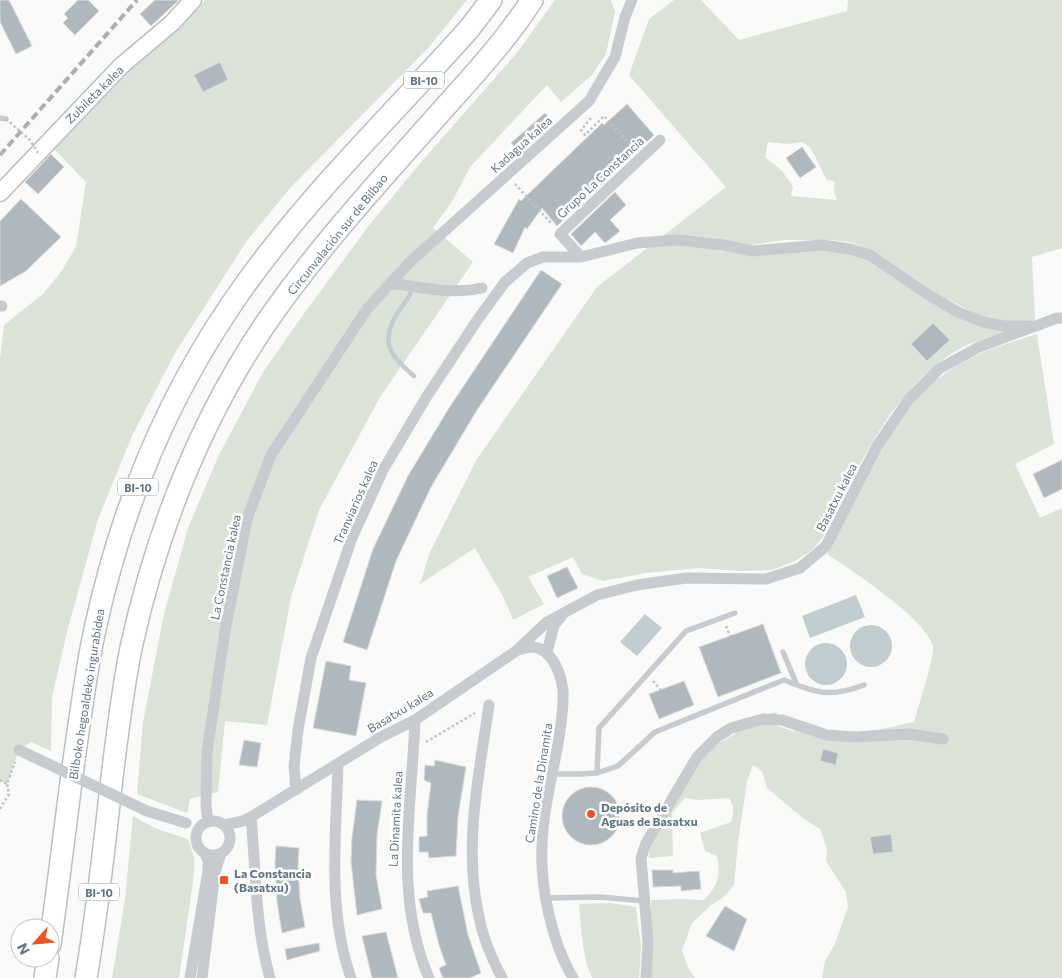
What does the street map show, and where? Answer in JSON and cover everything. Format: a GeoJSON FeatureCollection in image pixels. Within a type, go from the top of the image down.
{"type":"FeatureCollection","features":[{"type":"Feature","properties":{"kind":"highway","name":"Bilboko hegoaldeko ingurabidea"},"geometry":{"type":"LineString","coordinates":[[53,918],[75,751],[94,631],[110,567],[128,510],[158,438],[182,388],[231,305],[294,221],[470,29],[491,0]]}},
{"type":"Feature","properties":{"kind":"highway","name":"Circunvalación sur de Bilbao"},"geometry":{"type":"LineString","coordinates":[[86,978],[123,695],[131,648],[151,569],[178,492],[217,406],[236,371],[296,283],[347,218],[496,49],[532,0]]}},
{"type":"Feature","properties":{"kind":"street","name":"Zubileta kalea"},"geometry":{"type":"LineString","coordinates":[[0,193],[121,66],[172,23],[193,0]]}},
{"type":"Feature","properties":{"kind":"street","name":"Kadagua kalea"},"geometry":{"type":"LineString","coordinates":[[390,283],[410,262],[589,101],[615,57],[625,18],[632,0]]}},
{"type":"Feature","properties":{"kind":"street","name":"Grupo La Constancia"},"geometry":{"type":"LineString","coordinates":[[582,257],[560,234],[660,140]]}},
{"type":"Feature","properties":{"kind":"street"},"geometry":{"type":"LineString","coordinates":[[582,257],[637,243],[676,240],[724,245],[752,251],[822,245],[850,249],[870,255],[958,312],[983,322],[1004,326],[1036,326]]}},
{"type":"Feature","properties":{"kind":"street","name":"Tranviarios kalea"},"geometry":{"type":"LineString","coordinates":[[296,790],[294,766],[298,730],[311,658],[352,538],[383,470],[428,396],[478,319],[505,282],[527,263],[543,258],[582,257]]}},
{"type":"Feature","properties":{"kind":"street"},"geometry":{"type":"LineString","coordinates":[[390,283],[448,291],[468,291],[482,288]]}},
{"type":"Feature","properties":{"kind":"street","name":"La Constancia kalea"},"geometry":{"type":"LineString","coordinates":[[208,822],[206,806],[207,752],[226,631],[247,519],[271,455],[367,310],[390,283]]}},
{"type":"Feature","properties":{"kind":"street","name":"Basatxu kalea"},"geometry":{"type":"LineString","coordinates":[[224,825],[247,819],[415,720],[516,651],[547,622],[597,596],[637,585],[686,578],[766,579],[800,568],[826,546],[877,446],[909,400],[939,370],[979,347],[1062,318]]}},
{"type":"Feature","properties":{"kind":"street"},"geometry":{"type":"LineString","coordinates":[[516,651],[533,647],[547,652],[554,626],[564,613]]}},
{"type":"Feature","properties":{"kind":"street","name":"Camino de la Dinamita"},"geometry":{"type":"LineString","coordinates":[[547,652],[558,670],[562,690],[562,718],[542,846],[546,898],[557,946],[573,978]]}},
{"type":"Feature","properties":{"kind":"street"},"geometry":{"type":"LineString","coordinates":[[489,705],[474,805],[472,871],[479,918],[491,956],[502,978]]}},
{"type":"Feature","properties":{"kind":"street"},"geometry":{"type":"LineString","coordinates":[[646,978],[648,942],[641,858],[646,842],[697,757],[717,737],[731,728],[763,719],[782,720],[827,735],[853,737],[909,734],[943,739]]}},
{"type":"Feature","properties":{"kind":"street","name":"La Dinamita kalea"},"geometry":{"type":"LineString","coordinates":[[415,720],[406,869],[418,947],[429,978]]}},
{"type":"Feature","properties":{"kind":"street"},"geometry":{"type":"LineString","coordinates":[[19,750],[147,811],[186,823],[198,830]]}},
{"type":"Feature","properties":{"kind":"street"},"geometry":{"type":"LineString","coordinates":[[338,764],[335,865],[337,921],[351,978]]}},
{"type":"Feature","properties":{"kind":"street"},"geometry":{"type":"LineString","coordinates":[[247,819],[255,857],[258,916],[270,978]]}},
{"type":"Feature","properties":{"kind":"street","name":"Basatxu kalea"},"geometry":{"type":"LineString","coordinates":[[230,839],[247,819]]}},
{"type":"Feature","properties":{"kind":"street"},"geometry":{"type":"LineString","coordinates":[[190,978],[208,870],[208,861],[205,853],[196,841],[198,830],[200,826],[208,822],[214,821],[224,825],[229,831],[228,847],[216,855],[205,853]]}},
{"type":"Feature","properties":{"kind":"street"},"geometry":{"type":"LineString","coordinates":[[202,978],[216,872],[221,853]]}},
{"type":"Feature","properties":{"kind":"lane"},"geometry":{"type":"LineString","coordinates":[[597,772],[599,728],[686,631],[735,613]]}},
{"type":"Feature","properties":{"kind":"lane"},"geometry":{"type":"LineString","coordinates":[[783,652],[796,685]]}},
{"type":"Feature","properties":{"kind":"lane"},"geometry":{"type":"LineString","coordinates":[[553,774],[597,772],[618,766],[655,732],[784,680],[810,690],[832,693],[849,691],[864,685]]}},
{"type":"Feature","properties":{"kind":"lane"},"geometry":{"type":"LineString","coordinates":[[546,898],[600,898],[644,901]]}},
{"type":"Feature","properties":{"kind":"path"},"geometry":{"type":"LineString","coordinates":[[596,112],[581,130],[585,135],[604,116],[642,158]]}},
{"type":"Feature","properties":{"kind":"path"},"geometry":{"type":"LineString","coordinates":[[3,118],[30,140],[38,153]]}},
{"type":"Feature","properties":{"kind":"path"},"geometry":{"type":"LineString","coordinates":[[508,175],[560,234]]}},
{"type":"Feature","properties":{"kind":"path"},"geometry":{"type":"LineString","coordinates":[[725,624],[730,636]]}},
{"type":"Feature","properties":{"kind":"path"},"geometry":{"type":"LineString","coordinates":[[652,681],[661,690]]}},
{"type":"Feature","properties":{"kind":"path"},"geometry":{"type":"LineString","coordinates":[[413,750],[489,705]]}},
{"type":"Feature","properties":{"kind":"path"},"geometry":{"type":"LineString","coordinates":[[0,810],[9,794],[6,784],[19,750]]}},
{"type":"Feature","properties":{"kind":"path"},"geometry":{"type":"LineString","coordinates":[[0,780],[6,784]]}},
{"type":"Feature","properties":{"kind":"shaded area"},"geometry":{"type":"Polygon","coordinates":[[[206,0],[467,0],[430,46],[290,188],[246,242],[175,353],[132,436],[98,519],[67,632],[52,697],[51,751],[31,742],[19,750],[7,784],[0,780],[0,359],[4,325],[43,294],[61,272],[76,247],[86,182],[54,149],[121,75],[144,57],[206,0]]]}},
{"type":"Feature","properties":{"kind":"shaded area"},"geometry":{"type":"Polygon","coordinates":[[[555,0],[611,0],[615,12],[606,54],[592,75],[561,102],[547,85],[470,167],[453,200],[433,228],[473,262],[380,397],[319,510],[291,597],[267,725],[225,721],[218,792],[190,799],[187,813],[137,794],[143,722],[164,614],[188,528],[218,457],[263,372],[370,224],[422,161],[516,54],[555,0]]]}},
{"type":"Feature","properties":{"kind":"shaded area"},"geometry":{"type":"Polygon","coordinates":[[[674,0],[701,0],[739,40],[847,11],[848,0],[1062,0],[1062,248],[1032,257],[1035,320],[1014,322],[990,320],[1015,330],[960,348],[931,370],[910,390],[876,436],[823,537],[812,550],[795,561],[772,570],[740,571],[699,568],[646,573],[603,581],[582,574],[573,557],[528,577],[544,604],[513,620],[504,598],[475,548],[420,584],[430,552],[477,459],[597,287],[726,187],[629,75],[649,19],[674,0]],[[768,142],[765,157],[781,170],[793,186],[791,196],[837,200],[834,192],[835,181],[827,180],[810,147],[802,142],[787,144],[768,142]],[[784,240],[752,245],[755,255],[825,249],[865,257],[918,291],[988,319],[938,294],[877,253],[850,242],[784,240]]]}},
{"type":"Feature","properties":{"kind":"shaded area"},"geometry":{"type":"Polygon","coordinates":[[[1037,334],[1054,444],[1015,464],[1040,518],[1062,508],[1062,978],[822,978],[825,961],[835,944],[848,907],[846,892],[826,861],[827,849],[820,829],[804,819],[767,788],[762,771],[753,765],[747,781],[734,885],[725,896],[710,906],[692,923],[682,950],[688,968],[695,978],[651,978],[651,900],[704,900],[709,895],[717,880],[717,856],[705,851],[700,833],[731,822],[733,810],[731,801],[729,798],[697,800],[685,798],[672,813],[673,856],[649,858],[650,843],[697,763],[714,746],[735,734],[734,722],[778,712],[769,723],[795,732],[791,717],[828,730],[859,732],[914,722],[933,652],[928,636],[918,623],[887,596],[827,554],[879,452],[904,414],[924,391],[944,374],[973,357],[1037,334]]]}},
{"type":"Feature","properties":{"kind":"shaded area"},"geometry":{"type":"Polygon","coordinates":[[[856,595],[865,617],[810,638],[802,616],[856,595]]]}},
{"type":"Feature","properties":{"kind":"shaded area"},"geometry":{"type":"Polygon","coordinates":[[[645,614],[662,628],[637,656],[620,642],[645,614]]]}},
{"type":"Feature","properties":{"kind":"shaded area"},"geometry":{"type":"Polygon","coordinates":[[[867,625],[875,625],[886,631],[892,646],[886,661],[875,667],[867,667],[856,661],[850,650],[850,642],[856,631],[867,625]]]}},
{"type":"Feature","properties":{"kind":"shaded area"},"geometry":{"type":"Polygon","coordinates":[[[822,643],[830,643],[841,649],[847,664],[841,679],[830,685],[822,685],[811,679],[805,668],[805,660],[811,649],[822,643]]]}},
{"type":"Feature","properties":{"kind":"shaded area"},"geometry":{"type":"Polygon","coordinates":[[[133,816],[157,829],[188,839],[194,857],[194,875],[179,978],[112,978],[125,899],[133,816]]]}},
{"type":"Feature","properties":{"kind":"shaded area"},"geometry":{"type":"Polygon","coordinates":[[[610,903],[636,907],[641,947],[639,978],[592,978],[582,942],[579,904],[610,903]]]}},
{"type":"Feature","properties":{"kind":"building"},"geometry":{"type":"Polygon","coordinates":[[[0,0],[9,0],[32,46],[16,54],[0,22],[0,0]]]}},
{"type":"Feature","properties":{"kind":"building"},"geometry":{"type":"Polygon","coordinates":[[[78,0],[88,0],[99,11],[75,35],[63,23],[68,18],[64,14],[78,0]]]}},
{"type":"Feature","properties":{"kind":"building"},"geometry":{"type":"Polygon","coordinates":[[[155,0],[179,0],[151,26],[140,14],[155,0]]]}},
{"type":"Feature","properties":{"kind":"building"},"geometry":{"type":"Polygon","coordinates":[[[220,62],[228,80],[203,92],[194,75],[220,62]]]}},
{"type":"Feature","properties":{"kind":"building"},"geometry":{"type":"Polygon","coordinates":[[[627,104],[654,135],[557,226],[542,208],[527,229],[525,227],[513,253],[494,244],[519,199],[521,201],[602,123],[604,125],[627,104]]]}},
{"type":"Feature","properties":{"kind":"building"},"geometry":{"type":"Polygon","coordinates":[[[545,113],[553,122],[520,152],[511,143],[545,113]]]}},
{"type":"Feature","properties":{"kind":"building"},"geometry":{"type":"Polygon","coordinates":[[[802,147],[816,167],[800,178],[786,158],[802,147]]]}},
{"type":"Feature","properties":{"kind":"building"},"geometry":{"type":"Polygon","coordinates":[[[51,154],[64,167],[38,194],[25,182],[51,154]]]}},
{"type":"Feature","properties":{"kind":"building"},"geometry":{"type":"Polygon","coordinates":[[[615,192],[626,205],[610,220],[620,231],[605,243],[595,232],[581,246],[571,234],[615,192]]]}},
{"type":"Feature","properties":{"kind":"building"},"geometry":{"type":"Polygon","coordinates":[[[21,199],[61,237],[26,271],[0,286],[0,221],[21,199]]]}},
{"type":"Feature","properties":{"kind":"building"},"geometry":{"type":"Polygon","coordinates":[[[541,270],[562,284],[477,410],[431,487],[396,561],[367,650],[343,642],[373,549],[408,476],[449,408],[541,270]]]}},
{"type":"Feature","properties":{"kind":"building"},"geometry":{"type":"Polygon","coordinates":[[[933,323],[950,340],[927,361],[911,344],[933,323]]]}},
{"type":"Feature","properties":{"kind":"building"},"geometry":{"type":"Polygon","coordinates":[[[1062,460],[1062,489],[1044,498],[1033,474],[1062,460]]]}},
{"type":"Feature","properties":{"kind":"building"},"geometry":{"type":"Polygon","coordinates":[[[567,567],[578,588],[557,598],[547,576],[567,567]]]}},
{"type":"Feature","properties":{"kind":"building"},"geometry":{"type":"Polygon","coordinates":[[[763,624],[781,673],[718,697],[699,647],[763,624]]]}},
{"type":"Feature","properties":{"kind":"building"},"geometry":{"type":"Polygon","coordinates":[[[326,661],[351,666],[349,680],[366,683],[356,736],[313,728],[326,661]]]}},
{"type":"Feature","properties":{"kind":"building"},"geometry":{"type":"Polygon","coordinates":[[[684,681],[694,705],[659,719],[649,694],[684,681]]]}},
{"type":"Feature","properties":{"kind":"building"},"geometry":{"type":"Polygon","coordinates":[[[244,740],[261,743],[257,767],[239,765],[244,740]]]}},
{"type":"Feature","properties":{"kind":"building"},"geometry":{"type":"Polygon","coordinates":[[[823,749],[838,753],[836,765],[820,761],[823,749]]]}},
{"type":"Feature","properties":{"kind":"building"},"geometry":{"type":"Polygon","coordinates":[[[435,760],[466,767],[458,816],[456,856],[429,858],[428,852],[419,852],[419,837],[427,836],[427,815],[431,783],[424,780],[425,765],[434,766],[435,760]]]}},
{"type":"Feature","properties":{"kind":"building","name":"Depósito de Aguas de Basatxu"},"geometry":{"type":"Polygon","coordinates":[[[591,787],[602,789],[615,800],[620,816],[618,827],[607,840],[591,845],[580,843],[567,832],[562,816],[564,805],[575,792],[591,787]]]}},
{"type":"Feature","properties":{"kind":"building"},"geometry":{"type":"Polygon","coordinates":[[[357,800],[382,801],[377,835],[376,875],[382,909],[357,915],[351,862],[357,800]]]}},
{"type":"Feature","properties":{"kind":"building"},"geometry":{"type":"Polygon","coordinates":[[[891,834],[893,852],[873,854],[870,837],[891,834]]]}},
{"type":"Feature","properties":{"kind":"building"},"geometry":{"type":"Polygon","coordinates":[[[276,846],[299,848],[300,899],[305,927],[282,933],[277,902],[276,846]]]}},
{"type":"Feature","properties":{"kind":"building"},"geometry":{"type":"Polygon","coordinates":[[[652,870],[673,870],[673,873],[699,871],[701,889],[681,891],[681,886],[653,887],[652,870]]]}},
{"type":"Feature","properties":{"kind":"building"},"geometry":{"type":"Polygon","coordinates":[[[458,886],[468,935],[481,973],[470,978],[443,978],[439,968],[446,965],[431,913],[423,913],[419,899],[428,897],[427,891],[458,886]]]}},
{"type":"Feature","properties":{"kind":"building"},"geometry":{"type":"Polygon","coordinates":[[[725,906],[747,919],[734,951],[706,936],[725,906]]]}},
{"type":"Feature","properties":{"kind":"building"},"geometry":{"type":"Polygon","coordinates":[[[386,932],[398,978],[372,978],[362,936],[386,932]]]}},
{"type":"Feature","properties":{"kind":"building"},"geometry":{"type":"Polygon","coordinates":[[[319,943],[320,951],[287,960],[285,949],[319,943]]]}},
{"type":"Feature","properties":{"kind":"waterway"},"geometry":{"type":"LineString","coordinates":[[411,292],[392,323],[388,340],[393,355],[414,376]]}},
{"type":"Feature","properties":{"kind":"railway"},"geometry":{"type":"LineString","coordinates":[[0,155],[137,0]]}},
{"type":"Feature","properties":{"kind":"place","name":"Depósito de Aguas de Basatxu"},"geometry":{"type":"Point","coordinates":[591,814]}},
{"type":"Feature","properties":{"kind":"place","name":"La Constancia (Basatxu)"},"geometry":{"type":"Point","coordinates":[224,880]}}]}
